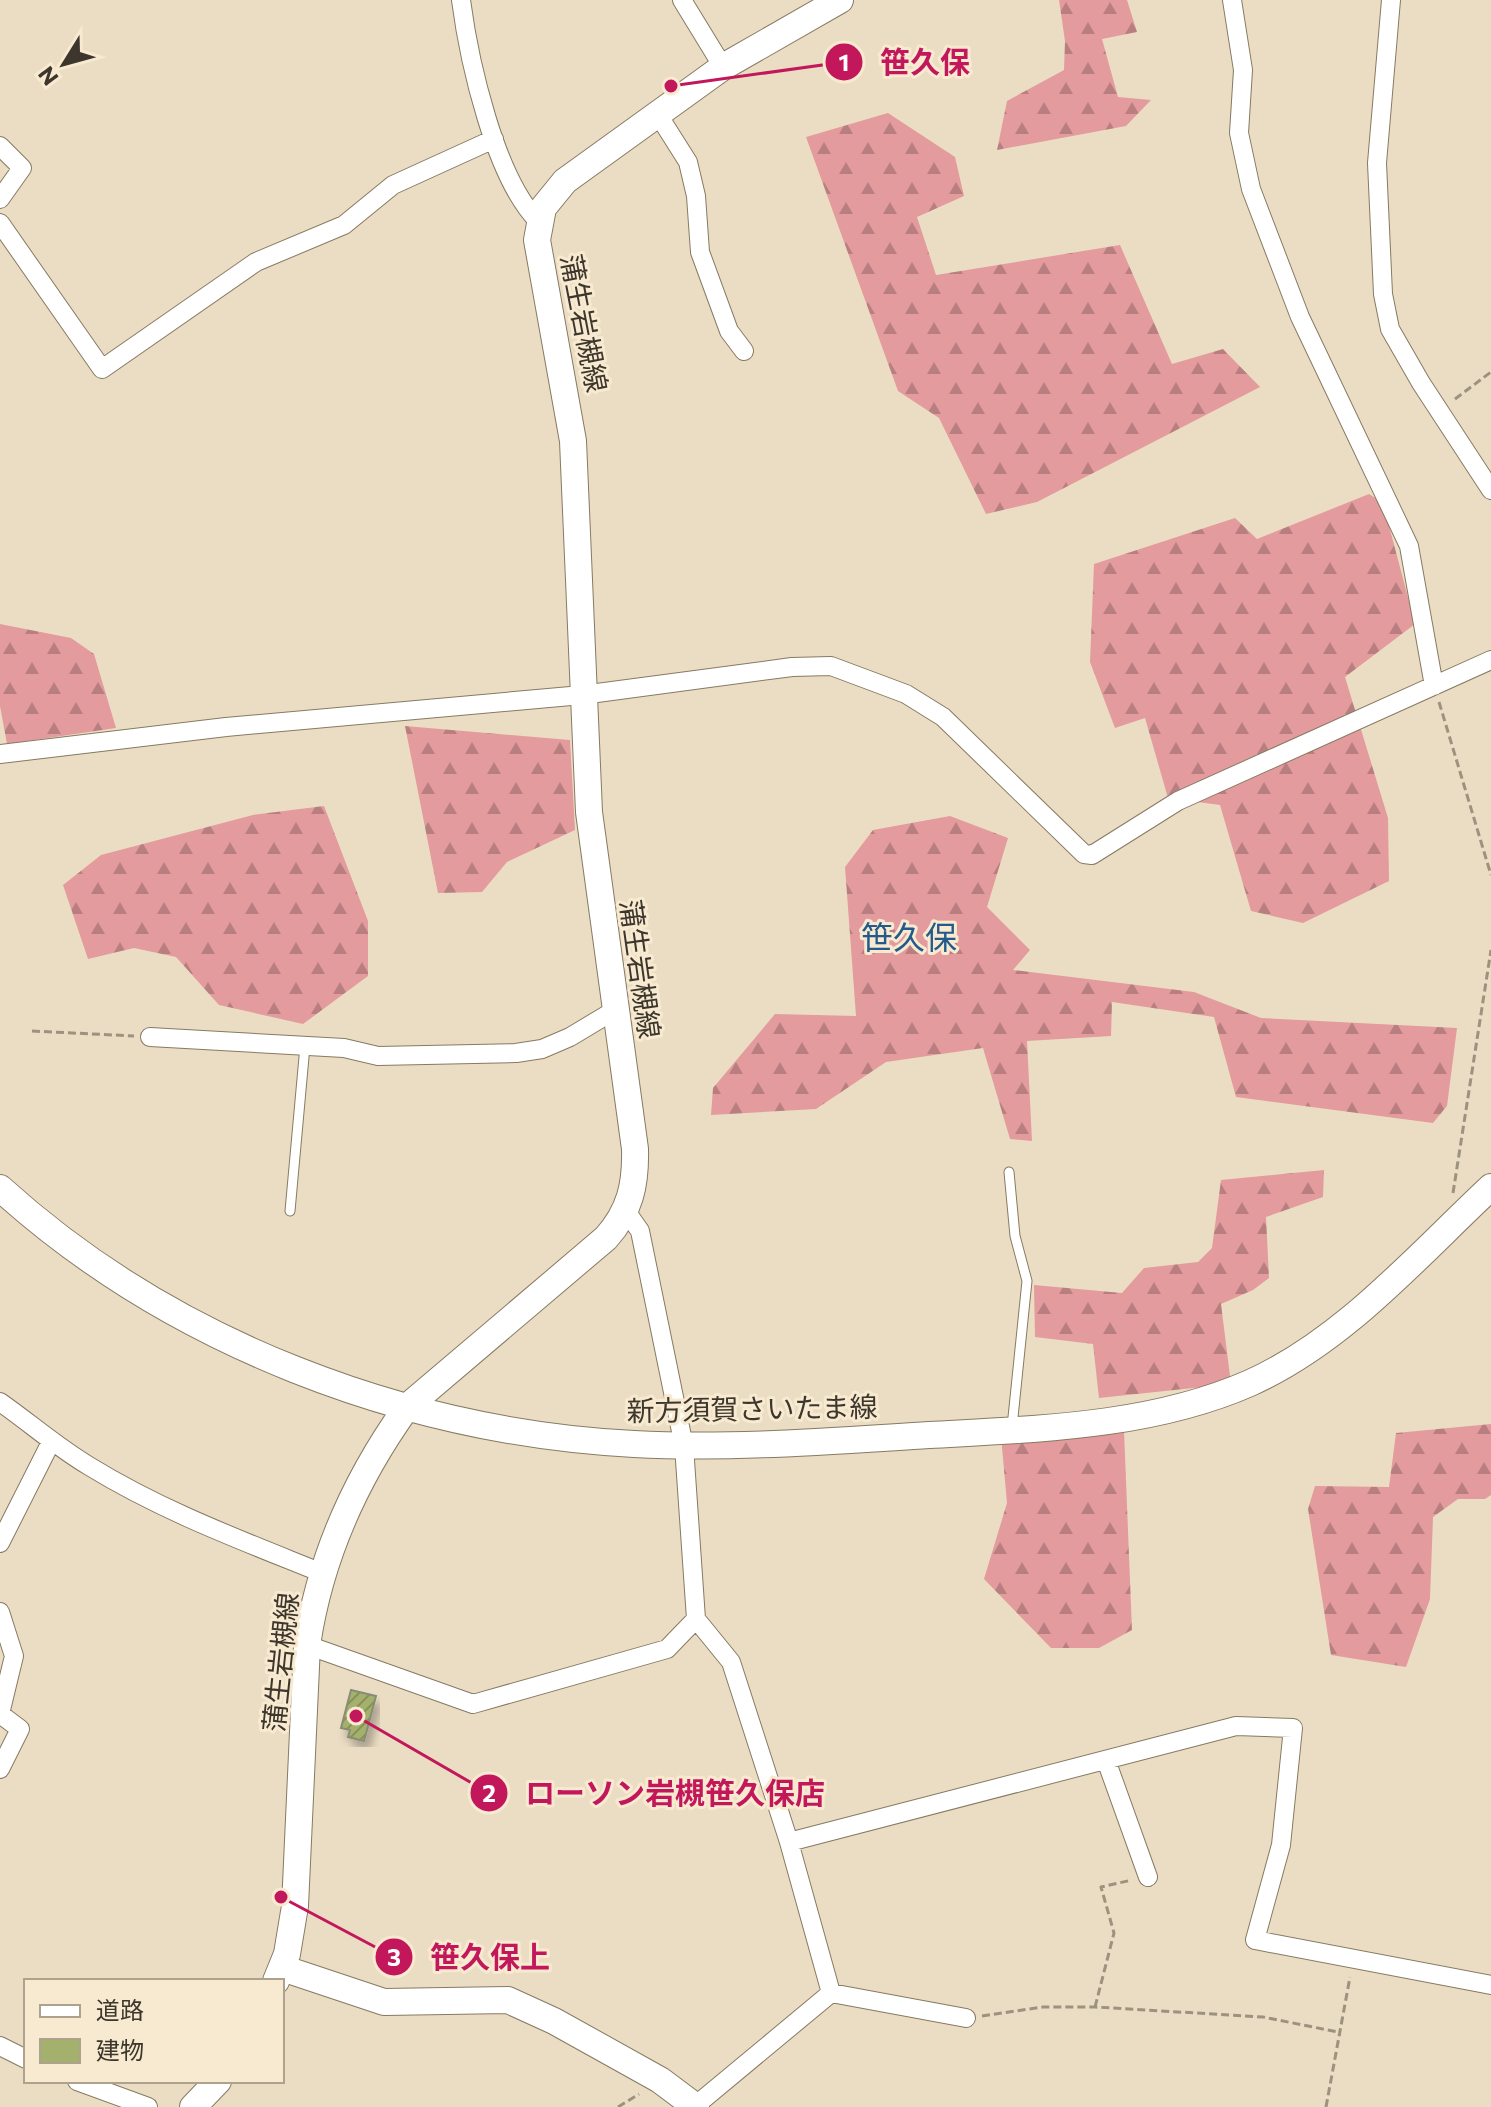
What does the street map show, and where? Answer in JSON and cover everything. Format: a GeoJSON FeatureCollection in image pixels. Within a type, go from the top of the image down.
{"type":"FeatureCollection","features":[{"type":"Feature","properties":{"kind":"main road","name":"蒲生岩槻線"},"geometry":{"type":"LineString","coordinates":[[279,1974],[295,1906],[307,1645],[322,1573],[349,1504],[407,1407],[606,1238],[626,1211],[633,1194],[635,1149],[589,812],[582,695],[577,484],[567,393],[539,250],[538,221],[552,194],[565,181],[723,67],[830,2]]}},
{"type":"Feature","properties":{"kind":"main road","name":"新方須賀さいたま線"},"geometry":{"type":"LineString","coordinates":[[0,1188],[64,1240],[185,1316],[316,1378],[407,1407],[524,1432],[684,1446],[1012,1430],[1157,1413],[1251,1383],[1327,1337],[1491,1187]]}},
{"type":"Feature","properties":{"kind":"main road"},"geometry":{"type":"LineString","coordinates":[[279,1974],[384,2002],[508,2000],[554,2021],[660,2080],[696,2106]]}},
{"type":"Feature","properties":{"kind":"main road"},"geometry":{"type":"LineString","coordinates":[[193,2107],[216,2083]]}},
{"type":"Feature","properties":{"kind":"street"},"geometry":{"type":"LineString","coordinates":[[461,0],[467,43],[494,139],[526,209],[538,221]]}},
{"type":"Feature","properties":{"kind":"street"},"geometry":{"type":"LineString","coordinates":[[682,0],[723,67]]}},
{"type":"Feature","properties":{"kind":"street"},"geometry":{"type":"LineString","coordinates":[[1232,0],[1243,70],[1239,133],[1251,189],[1300,317],[1409,546],[1434,686]]}},
{"type":"Feature","properties":{"kind":"street"},"geometry":{"type":"LineString","coordinates":[[1391,0],[1377,163],[1383,294],[1390,329],[1491,490]]}},
{"type":"Feature","properties":{"kind":"street"},"geometry":{"type":"LineString","coordinates":[[657,113],[688,162],[694,180],[700,252],[729,331],[744,351]]}},
{"type":"Feature","properties":{"kind":"street"},"geometry":{"type":"LineString","coordinates":[[0,223],[102,369],[256,262],[344,225],[393,185],[494,139]]}},
{"type":"Feature","properties":{"kind":"street"},"geometry":{"type":"LineString","coordinates":[[0,146],[22,168],[0,199]]}},
{"type":"Feature","properties":{"kind":"street"},"geometry":{"type":"LineString","coordinates":[[0,754],[226,727],[582,695],[792,667],[831,666],[869,678],[943,717],[1084,854],[1092,855],[1178,801],[1491,660]]}},
{"type":"Feature","properties":{"kind":"street"},"geometry":{"type":"LineString","coordinates":[[150,1037],[344,1048],[378,1056],[516,1053],[542,1049],[570,1037],[615,1010]]}},
{"type":"Feature","properties":{"kind":"street"},"geometry":{"type":"LineString","coordinates":[[626,1211],[640,1231],[684,1446],[696,1619],[731,1662],[789,1842],[831,1993]]}},
{"type":"Feature","properties":{"kind":"street"},"geometry":{"type":"LineString","coordinates":[[0,1402],[51,1442],[92,1468],[205,1526],[322,1573]]}},
{"type":"Feature","properties":{"kind":"street"},"geometry":{"type":"LineString","coordinates":[[0,1543],[51,1442]]}},
{"type":"Feature","properties":{"kind":"street"},"geometry":{"type":"LineString","coordinates":[[0,1612],[14,1656],[0,1714],[20,1729],[0,1769]]}},
{"type":"Feature","properties":{"kind":"street"},"geometry":{"type":"LineString","coordinates":[[307,1645],[473,1704],[667,1649],[696,1619]]}},
{"type":"Feature","properties":{"kind":"street"},"geometry":{"type":"LineString","coordinates":[[789,1842],[1236,1726],[1293,1728],[1281,1845],[1255,1940],[1491,1985]]}},
{"type":"Feature","properties":{"kind":"street"},"geometry":{"type":"LineString","coordinates":[[1106,1760],[1148,1877]]}},
{"type":"Feature","properties":{"kind":"street"},"geometry":{"type":"LineString","coordinates":[[696,2106],[831,1993],[868,1997],[966,2018]]}},
{"type":"Feature","properties":{"kind":"street"},"geometry":{"type":"LineString","coordinates":[[0,2046],[24,2058]]}},
{"type":"Feature","properties":{"kind":"street"},"geometry":{"type":"LineString","coordinates":[[82,2083],[148,2107]]}},
{"type":"Feature","properties":{"kind":"lane"},"geometry":{"type":"LineString","coordinates":[[290,1211],[305,1046]]}},
{"type":"Feature","properties":{"kind":"lane"},"geometry":{"type":"LineString","coordinates":[[1009,1172],[1015,1236],[1027,1281],[1012,1430]]}},
{"type":"Feature","properties":{"kind":"path"},"geometry":{"type":"LineString","coordinates":[[1439,411],[1491,372]]}},
{"type":"Feature","properties":{"kind":"path"},"geometry":{"type":"LineString","coordinates":[[1434,686],[1491,875]]}},
{"type":"Feature","properties":{"kind":"path"},"geometry":{"type":"LineString","coordinates":[[1447,1228],[1491,950]]}},
{"type":"Feature","properties":{"kind":"path"},"geometry":{"type":"LineString","coordinates":[[32,1031],[150,1037]]}},
{"type":"Feature","properties":{"kind":"path"},"geometry":{"type":"LineString","coordinates":[[1095,2007],[1114,1933],[1101,1887],[1148,1877]]}},
{"type":"Feature","properties":{"kind":"path"},"geometry":{"type":"LineString","coordinates":[[1326,2107],[1354,1960]]}},
{"type":"Feature","properties":{"kind":"path"},"geometry":{"type":"LineString","coordinates":[[966,2018],[1043,2007],[1095,2007],[1263,2017],[1338,2032]]}},
{"type":"Feature","properties":{"kind":"green space"},"geometry":{"type":"Polygon","coordinates":[[[1059,0],[1127,0],[1137,32],[1102,39],[1118,97],[1151,100],[1126,126],[997,150],[1007,101],[1064,70],[1065,41],[1059,0]]]}},
{"type":"Feature","properties":{"kind":"green space"},"geometry":{"type":"Polygon","coordinates":[[[888,113],[955,157],[964,196],[917,217],[936,275],[1120,245],[1172,364],[1223,349],[1260,387],[1037,502],[986,514],[939,418],[898,391],[806,137],[888,113]]]}},
{"type":"Feature","properties":{"kind":"green space"},"geometry":{"type":"Polygon","coordinates":[[[1369,494],[1383,503],[1415,624],[1345,677],[1388,818],[1389,881],[1303,923],[1251,911],[1220,805],[1168,798],[1145,718],[1115,728],[1090,662],[1094,564],[1235,518],[1257,539],[1369,494]]]}},
{"type":"Feature","properties":{"kind":"green space"},"geometry":{"type":"Polygon","coordinates":[[[0,624],[71,638],[94,654],[116,728],[7,744],[0,706],[0,624]]]}},
{"type":"Feature","properties":{"kind":"green space"},"geometry":{"type":"Polygon","coordinates":[[[405,726],[570,740],[575,830],[507,862],[482,892],[438,893],[405,726]]]}},
{"type":"Feature","properties":{"kind":"green space"},"geometry":{"type":"Polygon","coordinates":[[[324,806],[368,921],[368,976],[303,1024],[219,1005],[176,957],[134,948],[88,959],[63,885],[101,855],[253,815],[324,806]]]}},
{"type":"Feature","properties":{"kind":"green space"},"geometry":{"type":"Polygon","coordinates":[[[950,816],[1008,838],[987,907],[1030,950],[1013,970],[1194,992],[1261,1018],[1457,1028],[1447,1106],[1433,1123],[1236,1097],[1214,1017],[1112,1002],[1111,1036],[1027,1041],[1032,1141],[1010,1139],[983,1048],[886,1062],[816,1109],[711,1115],[713,1088],[775,1014],[856,1016],[845,867],[873,830],[950,816]]]}},
{"type":"Feature","properties":{"kind":"green space"},"geometry":{"type":"Polygon","coordinates":[[[1324,1170],[1323,1197],[1266,1217],[1269,1278],[1253,1290],[1221,1304],[1231,1384],[1099,1398],[1093,1344],[1035,1337],[1034,1285],[1122,1293],[1144,1268],[1198,1262],[1212,1248],[1221,1180],[1324,1170]]]}},
{"type":"Feature","properties":{"kind":"green space"},"geometry":{"type":"Polygon","coordinates":[[[1491,1424],[1491,1495],[1485,1499],[1458,1499],[1433,1517],[1430,1599],[1406,1667],[1331,1655],[1308,1509],[1315,1486],[1389,1487],[1396,1433],[1491,1424]]]}},
{"type":"Feature","properties":{"kind":"green space"},"geometry":{"type":"Polygon","coordinates":[[[1124,1431],[1132,1630],[1099,1648],[1051,1648],[984,1579],[1007,1503],[1001,1436],[1124,1431]]]}},
{"type":"Feature","properties":{"kind":"building"},"geometry":{"type":"Polygon","coordinates":[[[351,1690],[376,1696],[364,1741],[348,1737],[350,1730],[341,1728],[351,1690]]]}},
{"type":"Feature","properties":{"kind":"place","name":"笹久保"},"geometry":{"type":"Point","coordinates":[671,86]}},
{"type":"Feature","properties":{"kind":"place","name":"ローソン岩槻笹久保店"},"geometry":{"type":"Point","coordinates":[356,1716]}},
{"type":"Feature","properties":{"kind":"place","name":"笹久保上"},"geometry":{"type":"Point","coordinates":[281,1897]}},
{"type":"Feature","properties":{"kind":"district","name":"笹久保"},"geometry":{"type":"Point","coordinates":[909,936]}}]}
